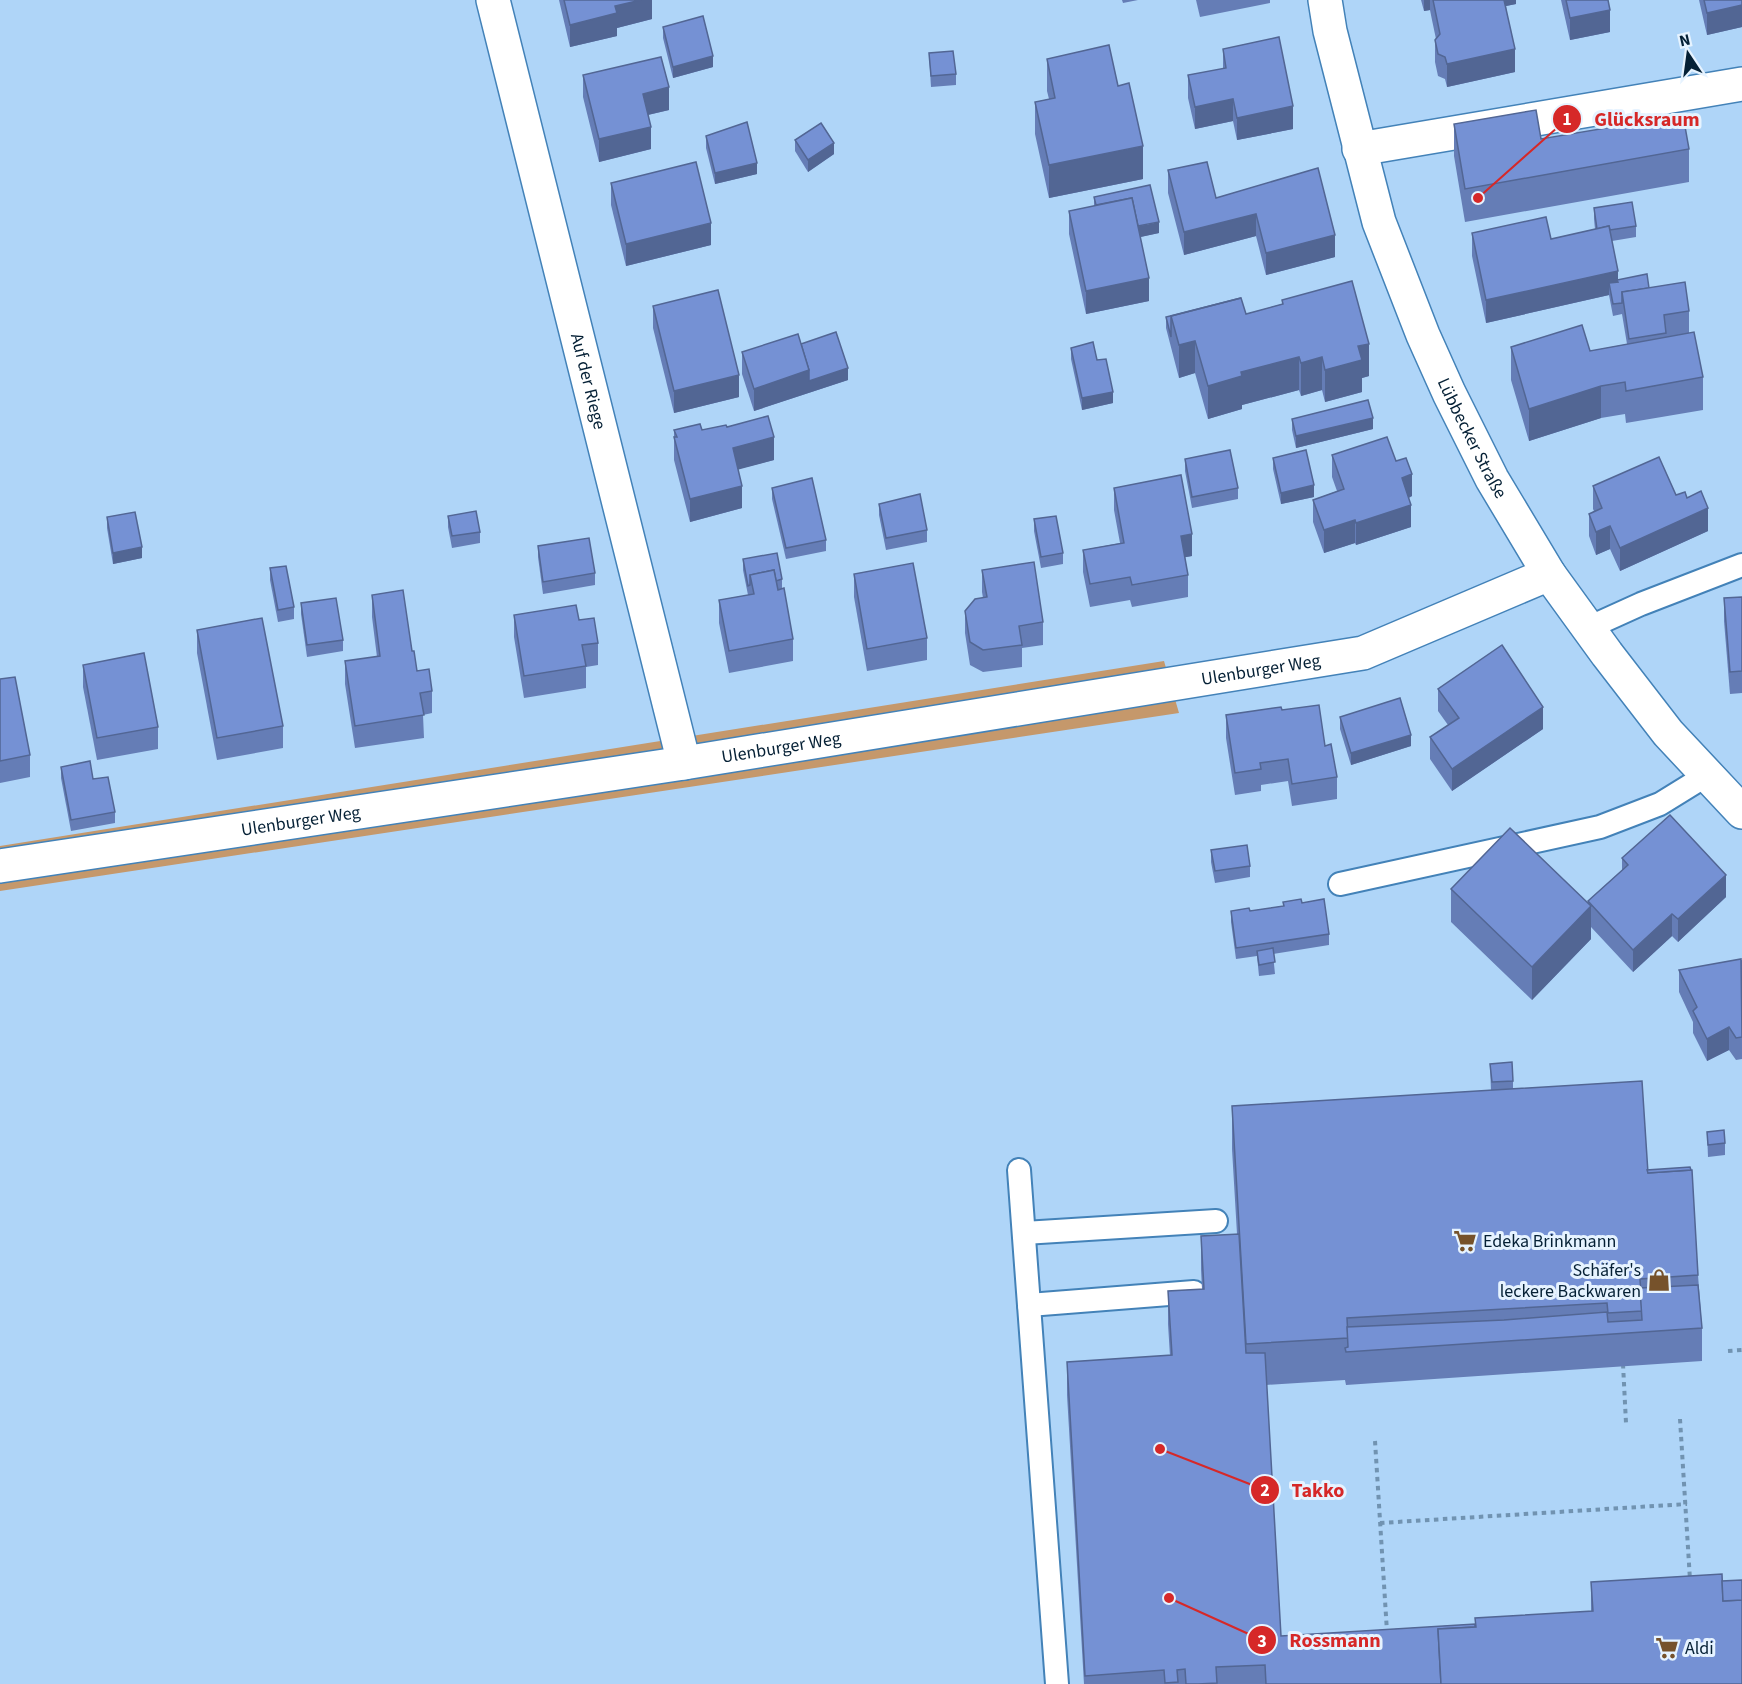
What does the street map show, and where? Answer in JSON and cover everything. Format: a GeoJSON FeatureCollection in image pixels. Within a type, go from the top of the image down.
{"type":"FeatureCollection","features":[{"type":"Feature","properties":{"kind":"street","name":"Auf der Riege"},"geometry":{"type":"LineString","coordinates":[[493,0],[684,763]]}},
{"type":"Feature","properties":{"kind":"street","name":"Lübbecker Straße"},"geometry":{"type":"LineString","coordinates":[[1325,0],[1330,31],[1379,222],[1427,345],[1492,479],[1549,574],[1588,628],[1668,733],[1742,812]]}},
{"type":"Feature","properties":{"kind":"street"},"geometry":{"type":"LineString","coordinates":[[1359,149],[1742,84]]}},
{"type":"Feature","properties":{"kind":"street","name":"Ulenburger Weg"},"geometry":{"type":"LineString","coordinates":[[0,866],[684,763],[1363,653],[1549,574]]}},
{"type":"Feature","properties":{"kind":"lane"},"geometry":{"type":"LineString","coordinates":[[1588,628],[1641,604],[1742,565]]}},
{"type":"Feature","properties":{"kind":"lane"},"geometry":{"type":"LineString","coordinates":[[1340,884],[1600,827],[1660,804],[1707,775]]}},
{"type":"Feature","properties":{"kind":"lane"},"geometry":{"type":"LineString","coordinates":[[1019,1170],[1057,1684]]}},
{"type":"Feature","properties":{"kind":"lane"},"geometry":{"type":"LineString","coordinates":[[1024,1233],[1216,1221]]}},
{"type":"Feature","properties":{"kind":"lane"},"geometry":{"type":"LineString","coordinates":[[1029,1305],[1194,1292]]}},
{"type":"Feature","properties":{"kind":"path"},"geometry":{"type":"LineString","coordinates":[[1728,1351],[1742,1350]]}},
{"type":"Feature","properties":{"kind":"path"},"geometry":{"type":"LineString","coordinates":[[1622,1354],[1626,1423]]}},
{"type":"Feature","properties":{"kind":"path"},"geometry":{"type":"LineString","coordinates":[[1680,1419],[1690,1583]]}},
{"type":"Feature","properties":{"kind":"path"},"geometry":{"type":"LineString","coordinates":[[1375,1441],[1388,1638]]}},
{"type":"Feature","properties":{"kind":"path"},"geometry":{"type":"LineString","coordinates":[[1380,1523],[1686,1504]]}},
{"type":"Feature","properties":{"kind":"shaded area"},"geometry":{"type":"Polygon","coordinates":[[[1164,661],[1179,713],[0,891],[0,846],[1164,661]]]}},
{"type":"Feature","properties":{"kind":"building"},"geometry":{"type":"Polygon","coordinates":[[[564,0],[641,0],[615,6],[617,13],[570,25],[564,0]]]}},
{"type":"Feature","properties":{"kind":"building"},"geometry":{"type":"Polygon","coordinates":[[[1433,0],[1504,0],[1515,49],[1447,64],[1445,57],[1438,54],[1435,40],[1440,34],[1433,0]]]}},
{"type":"Feature","properties":{"kind":"building"},"geometry":{"type":"Polygon","coordinates":[[[1566,0],[1608,0],[1610,10],[1570,18],[1566,0]]]}},
{"type":"Feature","properties":{"kind":"building"},"geometry":{"type":"Polygon","coordinates":[[[1704,0],[1742,0],[1742,5],[1707,13],[1704,0]]]}},
{"type":"Feature","properties":{"kind":"building"},"geometry":{"type":"Polygon","coordinates":[[[703,16],[713,56],[673,67],[663,27],[703,16]]]}},
{"type":"Feature","properties":{"kind":"building"},"geometry":{"type":"Polygon","coordinates":[[[1279,37],[1293,106],[1237,118],[1233,99],[1195,107],[1188,75],[1226,68],[1223,49],[1279,37]]]}},
{"type":"Feature","properties":{"kind":"building"},"geometry":{"type":"Polygon","coordinates":[[[1109,45],[1118,86],[1129,83],[1143,146],[1049,165],[1035,102],[1055,98],[1047,59],[1109,45]]]}},
{"type":"Feature","properties":{"kind":"building"},"geometry":{"type":"Polygon","coordinates":[[[953,51],[956,74],[931,76],[929,53],[953,51]]]}},
{"type":"Feature","properties":{"kind":"building"},"geometry":{"type":"Polygon","coordinates":[[[661,57],[669,87],[643,94],[651,127],[599,139],[583,75],[661,57]]]}},
{"type":"Feature","properties":{"kind":"building"},"geometry":{"type":"Polygon","coordinates":[[[1536,110],[1541,139],[1683,115],[1689,149],[1465,189],[1454,124],[1536,110]]]}},
{"type":"Feature","properties":{"kind":"building"},"geometry":{"type":"Polygon","coordinates":[[[747,122],[757,163],[715,173],[706,136],[747,122]]]}},
{"type":"Feature","properties":{"kind":"building"},"geometry":{"type":"Polygon","coordinates":[[[821,123],[834,143],[808,160],[795,140],[821,123]]]}},
{"type":"Feature","properties":{"kind":"building"},"geometry":{"type":"Polygon","coordinates":[[[696,162],[711,223],[626,244],[611,183],[696,162]]]}},
{"type":"Feature","properties":{"kind":"building"},"geometry":{"type":"Polygon","coordinates":[[[1207,162],[1216,198],[1318,168],[1335,235],[1266,253],[1256,214],[1184,232],[1168,170],[1207,162]]]}},
{"type":"Feature","properties":{"kind":"building"},"geometry":{"type":"Polygon","coordinates":[[[1150,185],[1159,222],[1138,226],[1132,198],[1096,205],[1094,197],[1150,185]]]}},
{"type":"Feature","properties":{"kind":"building"},"geometry":{"type":"Polygon","coordinates":[[[1132,198],[1149,278],[1086,291],[1069,211],[1132,198]]]}},
{"type":"Feature","properties":{"kind":"building"},"geometry":{"type":"Polygon","coordinates":[[[1632,202],[1636,226],[1610,230],[1609,226],[1597,229],[1594,208],[1632,202]]]}},
{"type":"Feature","properties":{"kind":"building"},"geometry":{"type":"Polygon","coordinates":[[[1546,217],[1551,239],[1609,226],[1618,271],[1486,300],[1472,233],[1546,217]]]}},
{"type":"Feature","properties":{"kind":"building"},"geometry":{"type":"Polygon","coordinates":[[[1647,274],[1649,288],[1622,292],[1622,303],[1613,304],[1609,283],[1647,274]]]}},
{"type":"Feature","properties":{"kind":"building"},"geometry":{"type":"Polygon","coordinates":[[[1352,281],[1369,344],[1358,346],[1362,360],[1325,370],[1322,357],[1301,363],[1299,357],[1241,372],[1242,376],[1208,386],[1195,341],[1179,345],[1171,316],[1241,298],[1246,314],[1283,304],[1282,300],[1352,281]]]}},
{"type":"Feature","properties":{"kind":"building"},"geometry":{"type":"Polygon","coordinates":[[[1685,282],[1689,311],[1664,315],[1666,333],[1629,339],[1622,292],[1685,282]]]}},
{"type":"Feature","properties":{"kind":"building"},"geometry":{"type":"Polygon","coordinates":[[[718,290],[739,375],[674,391],[653,306],[718,290]]]}},
{"type":"Feature","properties":{"kind":"building"},"geometry":{"type":"Polygon","coordinates":[[[1241,298],[1171,316],[1171,337],[1166,317],[1241,298]]]}},
{"type":"Feature","properties":{"kind":"building"},"geometry":{"type":"Polygon","coordinates":[[[1582,325],[1590,351],[1694,332],[1703,377],[1626,391],[1625,382],[1601,386],[1529,409],[1511,347],[1582,325]]]}},
{"type":"Feature","properties":{"kind":"building"},"geometry":{"type":"Polygon","coordinates":[[[836,332],[848,368],[809,381],[809,370],[801,344],[836,332]]]}},
{"type":"Feature","properties":{"kind":"building"},"geometry":{"type":"Polygon","coordinates":[[[798,334],[809,370],[754,389],[742,352],[798,334]]]}},
{"type":"Feature","properties":{"kind":"building"},"geometry":{"type":"Polygon","coordinates":[[[1093,342],[1097,360],[1106,359],[1113,392],[1082,398],[1071,348],[1093,342]]]}},
{"type":"Feature","properties":{"kind":"building"},"geometry":{"type":"Polygon","coordinates":[[[1368,400],[1373,418],[1296,436],[1292,419],[1368,400]]]}},
{"type":"Feature","properties":{"kind":"building"},"geometry":{"type":"Polygon","coordinates":[[[768,416],[774,437],[733,448],[742,486],[690,499],[674,430],[700,424],[702,430],[726,425],[727,427],[768,416]]]}},
{"type":"Feature","properties":{"kind":"building"},"geometry":{"type":"Polygon","coordinates":[[[1387,437],[1396,461],[1406,458],[1412,474],[1402,478],[1411,505],[1356,523],[1355,520],[1324,530],[1313,500],[1344,489],[1332,455],[1387,437]]]}},
{"type":"Feature","properties":{"kind":"building"},"geometry":{"type":"Polygon","coordinates":[[[1230,450],[1238,488],[1192,497],[1185,459],[1230,450]]]}},
{"type":"Feature","properties":{"kind":"building"},"geometry":{"type":"Polygon","coordinates":[[[1306,450],[1314,485],[1281,493],[1273,458],[1306,450]]]}},
{"type":"Feature","properties":{"kind":"building"},"geometry":{"type":"Polygon","coordinates":[[[1659,457],[1676,495],[1685,492],[1687,498],[1701,491],[1708,508],[1620,548],[1610,526],[1596,532],[1589,514],[1602,508],[1593,486],[1659,457]]]}},
{"type":"Feature","properties":{"kind":"building"},"geometry":{"type":"Polygon","coordinates":[[[1181,475],[1192,534],[1181,536],[1188,575],[1132,585],[1130,577],[1090,584],[1083,550],[1124,543],[1114,488],[1181,475]]]}},
{"type":"Feature","properties":{"kind":"building"},"geometry":{"type":"Polygon","coordinates":[[[812,478],[826,540],[786,548],[772,488],[812,478]]]}},
{"type":"Feature","properties":{"kind":"building"},"geometry":{"type":"Polygon","coordinates":[[[920,494],[927,530],[886,538],[879,504],[920,494]]]}},
{"type":"Feature","properties":{"kind":"building"},"geometry":{"type":"Polygon","coordinates":[[[476,511],[480,532],[452,536],[448,516],[476,511]]]}},
{"type":"Feature","properties":{"kind":"building"},"geometry":{"type":"Polygon","coordinates":[[[135,512],[142,547],[113,553],[107,517],[135,512]]]}},
{"type":"Feature","properties":{"kind":"building"},"geometry":{"type":"Polygon","coordinates":[[[1056,516],[1063,553],[1041,557],[1034,519],[1056,516]]]}},
{"type":"Feature","properties":{"kind":"building"},"geometry":{"type":"Polygon","coordinates":[[[589,538],[595,573],[543,582],[538,546],[589,538]]]}},
{"type":"Feature","properties":{"kind":"building"},"geometry":{"type":"Polygon","coordinates":[[[777,553],[782,579],[776,581],[774,570],[750,575],[748,586],[743,559],[777,553]]]}},
{"type":"Feature","properties":{"kind":"building"},"geometry":{"type":"Polygon","coordinates":[[[1034,562],[1043,622],[1019,626],[1022,645],[983,650],[970,642],[965,611],[975,599],[987,597],[982,570],[1034,562]]]}},
{"type":"Feature","properties":{"kind":"building"},"geometry":{"type":"Polygon","coordinates":[[[913,563],[927,638],[867,649],[854,574],[913,563]]]}},
{"type":"Feature","properties":{"kind":"building"},"geometry":{"type":"Polygon","coordinates":[[[286,566],[294,607],[278,610],[270,568],[286,566]]]}},
{"type":"Feature","properties":{"kind":"building"},"geometry":{"type":"Polygon","coordinates":[[[774,570],[778,590],[784,588],[793,639],[729,651],[719,600],[754,594],[750,575],[774,570]]]}},
{"type":"Feature","properties":{"kind":"building"},"geometry":{"type":"Polygon","coordinates":[[[403,590],[417,671],[429,669],[432,691],[420,693],[424,715],[355,726],[345,661],[380,656],[372,595],[403,590]]]}},
{"type":"Feature","properties":{"kind":"building"},"geometry":{"type":"Polygon","coordinates":[[[1742,597],[1742,671],[1730,672],[1724,598],[1742,597]]]}},
{"type":"Feature","properties":{"kind":"building"},"geometry":{"type":"Polygon","coordinates":[[[336,598],[343,640],[307,645],[301,603],[336,598]]]}},
{"type":"Feature","properties":{"kind":"building"},"geometry":{"type":"Polygon","coordinates":[[[576,605],[579,620],[594,618],[598,643],[582,645],[586,666],[524,676],[514,615],[576,605]]]}},
{"type":"Feature","properties":{"kind":"building"},"geometry":{"type":"Polygon","coordinates":[[[262,618],[283,726],[217,738],[197,630],[262,618]]]}},
{"type":"Feature","properties":{"kind":"building"},"geometry":{"type":"Polygon","coordinates":[[[1502,645],[1543,707],[1452,769],[1430,737],[1459,718],[1438,689],[1502,645]]]}},
{"type":"Feature","properties":{"kind":"building"},"geometry":{"type":"Polygon","coordinates":[[[144,653],[158,727],[97,738],[83,665],[144,653]]]}},
{"type":"Feature","properties":{"kind":"building"},"geometry":{"type":"Polygon","coordinates":[[[15,677],[30,755],[0,761],[0,679],[15,677]]]}},
{"type":"Feature","properties":{"kind":"building"},"geometry":{"type":"Polygon","coordinates":[[[1400,698],[1411,735],[1351,753],[1340,717],[1400,698]]]}},
{"type":"Feature","properties":{"kind":"building"},"geometry":{"type":"Polygon","coordinates":[[[1319,705],[1325,746],[1331,744],[1337,777],[1292,784],[1288,759],[1260,763],[1261,769],[1235,773],[1226,715],[1281,707],[1282,710],[1319,705]]]}},
{"type":"Feature","properties":{"kind":"building"},"geometry":{"type":"Polygon","coordinates":[[[90,761],[93,779],[108,777],[115,812],[71,820],[61,767],[90,761]]]}},
{"type":"Feature","properties":{"kind":"building"},"geometry":{"type":"Polygon","coordinates":[[[1670,815],[1726,875],[1678,919],[1672,914],[1633,950],[1588,901],[1628,865],[1622,858],[1670,815]]]}},
{"type":"Feature","properties":{"kind":"building"},"geometry":{"type":"Polygon","coordinates":[[[1510,828],[1591,906],[1532,967],[1451,889],[1510,828]]]}},
{"type":"Feature","properties":{"kind":"building"},"geometry":{"type":"Polygon","coordinates":[[[1247,845],[1250,866],[1215,871],[1211,850],[1247,845]]]}},
{"type":"Feature","properties":{"kind":"building"},"geometry":{"type":"Polygon","coordinates":[[[1301,899],[1302,903],[1324,899],[1329,934],[1236,948],[1231,911],[1284,906],[1283,902],[1301,899]]]}},
{"type":"Feature","properties":{"kind":"building"},"geometry":{"type":"Polygon","coordinates":[[[1273,948],[1275,962],[1259,965],[1257,951],[1273,948]]]}},
{"type":"Feature","properties":{"kind":"building"},"geometry":{"type":"Polygon","coordinates":[[[1741,959],[1742,1037],[1736,1038],[1729,1027],[1707,1039],[1693,1011],[1697,1007],[1679,970],[1741,959]]]}},
{"type":"Feature","properties":{"kind":"building"},"geometry":{"type":"Polygon","coordinates":[[[1512,1062],[1513,1081],[1492,1082],[1490,1064],[1512,1062]]]}},
{"type":"Feature","properties":{"kind":"building","name":"Edeka Brinkmann"},"geometry":{"type":"Polygon","coordinates":[[[1642,1081],[1648,1173],[1692,1170],[1698,1275],[1640,1279],[1642,1311],[1608,1313],[1607,1303],[1347,1318],[1348,1338],[1246,1344],[1232,1106],[1642,1081]]]}},
{"type":"Feature","properties":{"kind":"building"},"geometry":{"type":"Polygon","coordinates":[[[1724,1130],[1725,1143],[1708,1145],[1707,1132],[1724,1130]]]}},
{"type":"Feature","properties":{"kind":"building"},"geometry":{"type":"Polygon","coordinates":[[[1690,1167],[1691,1170],[1648,1173],[1647,1170],[1690,1167]]]}},
{"type":"Feature","properties":{"kind":"building"},"geometry":{"type":"Polygon","coordinates":[[[1239,1234],[1246,1353],[1265,1353],[1281,1636],[1475,1624],[1475,1627],[1438,1629],[1441,1684],[1266,1684],[1265,1665],[1216,1667],[1217,1683],[1186,1684],[1185,1669],[1177,1670],[1178,1682],[1165,1683],[1164,1670],[1085,1676],[1067,1362],[1172,1355],[1168,1291],[1204,1289],[1201,1236],[1239,1234]]]}},
{"type":"Feature","properties":{"kind":"building"},"geometry":{"type":"Polygon","coordinates":[[[1698,1285],[1702,1328],[1346,1352],[1345,1348],[1348,1347],[1347,1327],[1504,1320],[1607,1312],[1608,1322],[1642,1320],[1640,1288],[1698,1285]]]}},
{"type":"Feature","properties":{"kind":"building"},"geometry":{"type":"Polygon","coordinates":[[[1722,1574],[1723,1601],[1742,1600],[1742,1684],[1441,1684],[1438,1629],[1476,1627],[1475,1618],[1593,1611],[1591,1582],[1722,1574]]]}},
{"type":"Feature","properties":{"kind":"building"},"geometry":{"type":"Polygon","coordinates":[[[1742,1580],[1742,1600],[1723,1601],[1722,1581],[1742,1580]]]}},
{"type":"Feature","properties":{"kind":"place","name":"Glücksraum"},"geometry":{"type":"Point","coordinates":[1478,198]}},
{"type":"Feature","properties":{"kind":"place","name":"Edeka Brinkmann"},"geometry":{"type":"Point","coordinates":[1465,1241]}},
{"type":"Feature","properties":{"kind":"place","name":"Schäfer's leckere Backwaren"},"geometry":{"type":"Point","coordinates":[1659,1280]}},
{"type":"Feature","properties":{"kind":"place","name":"Takko"},"geometry":{"type":"Point","coordinates":[1160,1449]}},
{"type":"Feature","properties":{"kind":"place","name":"Rossmann"},"geometry":{"type":"Point","coordinates":[1169,1598]}},
{"type":"Feature","properties":{"kind":"place","name":"Aldi"},"geometry":{"type":"Point","coordinates":[1667,1648]}}]}
